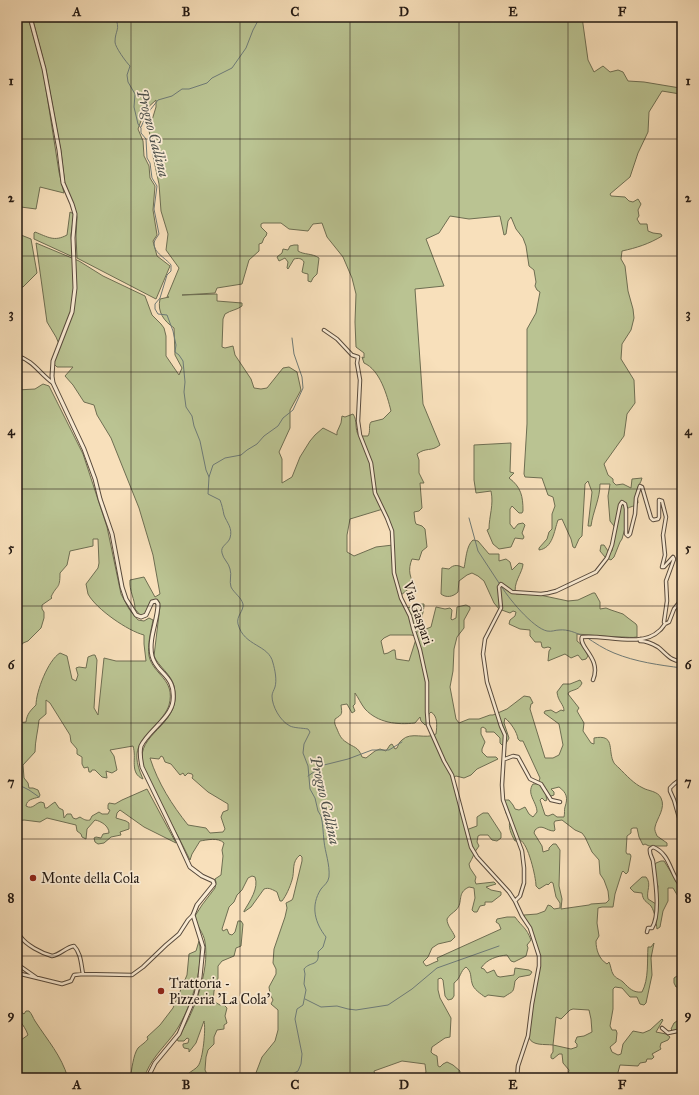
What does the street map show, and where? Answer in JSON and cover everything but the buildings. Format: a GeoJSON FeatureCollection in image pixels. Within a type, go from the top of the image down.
{"type":"FeatureCollection","features":[{"type":"Feature","properties":{"kind":"street"},"geometry":{"type":"LineString","coordinates":[[17,973],[62,984],[71,981],[74,975],[132,975],[180,934],[188,920],[193,915],[197,905],[212,886],[213,881],[202,876],[190,867],[142,767],[140,755],[141,746],[169,711],[173,702],[172,685],[167,676],[156,664],[152,653],[158,604],[156,601],[152,602],[146,615],[141,618],[136,615],[126,599],[122,587],[112,534],[95,479],[84,449],[53,383],[53,361],[72,312],[75,288],[73,238],[75,214],[64,183],[44,69],[30,17]]}},
{"type":"Feature","properties":{"kind":"street","name":"Via Gaspari"},"geometry":{"type":"LineString","coordinates":[[324,330],[337,339],[352,355],[358,358],[357,363],[360,380],[358,420],[360,435],[371,463],[375,493],[392,531],[394,573],[401,598],[410,616],[420,650],[427,682],[428,725],[452,775],[471,846],[477,857],[509,892],[515,901],[530,928],[539,956],[539,966],[528,1036],[518,1066],[517,1078]]}},
{"type":"Feature","properties":{"kind":"street"},"geometry":{"type":"LineString","coordinates":[[17,356],[30,362],[53,383]]}},
{"type":"Feature","properties":{"kind":"street"},"geometry":{"type":"LineString","coordinates":[[515,901],[520,896],[524,883],[522,851],[503,800],[502,785],[505,759],[505,735],[487,682],[483,654],[485,640],[500,608],[499,587],[502,584],[512,592],[548,594],[596,572],[607,558],[612,546],[620,505],[622,502],[625,504],[626,509],[626,534],[628,536],[630,534],[635,514],[636,498],[640,486],[642,487],[651,518],[653,520],[658,519],[659,500],[662,501],[666,517],[663,535],[665,551],[662,566],[664,567],[673,557],[674,559],[666,581],[667,601],[665,624]]}},
{"type":"Feature","properties":{"kind":"street"},"geometry":{"type":"LineString","coordinates":[[593,680],[595,675],[595,665],[591,656],[580,640],[582,637],[641,639],[652,636],[659,632],[665,624],[669,622],[678,602],[682,599]]}},
{"type":"Feature","properties":{"kind":"street"},"geometry":{"type":"LineString","coordinates":[[641,639],[640,641],[650,643],[658,647],[674,660],[682,661]]}},
{"type":"Feature","properties":{"kind":"street"},"geometry":{"type":"LineString","coordinates":[[505,759],[513,756],[518,757],[530,779],[541,784],[551,800],[560,802]]}},
{"type":"Feature","properties":{"kind":"street"},"geometry":{"type":"LineString","coordinates":[[682,778],[670,788],[670,791],[682,828]]}},
{"type":"Feature","properties":{"kind":"street"},"geometry":{"type":"LineString","coordinates":[[647,932],[648,928],[652,928],[655,923],[657,907],[657,890],[652,860],[649,853],[650,849],[653,847],[665,854],[682,887]]}},
{"type":"Feature","properties":{"kind":"street"},"geometry":{"type":"LineString","coordinates":[[149,1078],[150,1072],[155,1064],[179,1034],[196,994],[200,977],[203,947],[193,915]]}},
{"type":"Feature","properties":{"kind":"street"},"geometry":{"type":"LineString","coordinates":[[20,936],[30,945],[52,956],[74,946],[80,955],[83,974]]}},
{"type":"Feature","properties":{"kind":"street"},"geometry":{"type":"LineString","coordinates":[[17,964],[37,979]]}},
{"type":"Feature","properties":{"kind":"street"},"geometry":{"type":"LineString","coordinates":[[662,1028],[668,1033],[682,1030]]}},
{"type":"Feature","properties":{"kind":"green space"},"geometry":{"type":"Polygon","coordinates":[[[17,17],[28,17],[43,70],[59,172],[64,193],[40,187],[36,209],[21,207],[17,210],[17,17]]]}},
{"type":"Feature","properties":{"kind":"green space"},"geometry":{"type":"Polygon","coordinates":[[[32,17],[582,17],[588,60],[594,72],[603,66],[610,72],[618,70],[623,72],[628,81],[680,88],[680,94],[662,91],[649,112],[648,132],[638,153],[630,177],[610,194],[611,196],[625,197],[629,201],[633,202],[638,199],[641,204],[638,210],[639,216],[637,219],[640,224],[647,224],[648,231],[661,234],[662,236],[632,249],[622,251],[621,259],[625,266],[628,291],[634,318],[631,330],[622,344],[621,359],[634,380],[635,403],[627,414],[624,436],[604,464],[608,475],[613,479],[613,482],[616,485],[623,484],[631,488],[632,479],[642,478],[636,492],[638,503],[627,509],[625,528],[614,557],[611,560],[605,557],[600,551],[601,545],[604,545],[608,551],[612,551],[615,535],[614,526],[610,521],[608,496],[610,484],[600,484],[599,495],[591,526],[588,526],[592,492],[588,481],[585,484],[582,536],[575,548],[573,547],[562,519],[558,520],[550,543],[544,549],[539,550],[552,529],[552,514],[555,506],[553,497],[548,495],[542,478],[525,477],[524,474],[527,424],[527,329],[536,313],[540,292],[535,286],[536,282],[534,270],[529,266],[526,246],[523,238],[516,229],[511,217],[508,221],[506,234],[504,235],[500,216],[469,219],[450,216],[439,233],[426,239],[444,286],[415,289],[423,404],[440,445],[417,454],[419,460],[419,473],[424,483],[420,483],[422,508],[419,511],[414,512],[416,524],[425,529],[427,547],[422,551],[419,560],[412,559],[410,574],[412,588],[400,596],[407,608],[424,604],[418,633],[423,634],[426,629],[431,627],[436,607],[445,609],[450,608],[452,610],[452,620],[456,618],[457,607],[466,605],[470,607],[464,620],[464,628],[457,637],[454,649],[453,671],[450,687],[456,719],[459,723],[469,719],[479,719],[493,715],[507,709],[524,696],[530,697],[533,703],[531,704],[530,709],[545,758],[553,758],[559,755],[563,745],[559,724],[544,713],[545,711],[551,710],[556,713],[561,710],[564,711],[557,692],[563,684],[570,684],[580,680],[582,683],[580,687],[569,692],[568,694],[579,708],[577,711],[584,723],[583,731],[591,743],[594,744],[594,738],[601,737],[608,740],[615,764],[636,784],[660,796],[662,809],[655,829],[657,836],[667,843],[667,846],[643,845],[637,828],[631,829],[631,833],[627,836],[626,852],[631,856],[628,872],[626,874],[623,871],[622,872],[615,894],[613,907],[598,908],[597,923],[599,936],[596,941],[597,951],[600,957],[607,964],[609,962],[614,976],[622,981],[631,990],[636,992],[642,992],[644,987],[646,981],[648,947],[651,947],[654,943],[651,958],[652,975],[646,1003],[644,1005],[640,1004],[637,997],[630,997],[622,988],[615,987],[613,989],[613,1009],[610,1026],[612,1030],[616,1030],[617,1033],[616,1042],[610,1047],[612,1052],[618,1055],[621,1054],[623,1044],[633,1031],[643,1033],[650,1030],[662,1019],[663,1020],[656,1032],[666,1034],[670,1037],[668,1040],[661,1043],[661,1049],[652,1054],[654,1057],[652,1059],[647,1059],[646,1062],[640,1063],[638,1066],[620,1065],[617,1076],[610,1075],[608,1078],[567,1078],[569,1070],[563,1063],[562,1054],[559,1054],[553,1059],[551,1058],[551,1055],[553,1052],[553,1045],[536,1043],[531,1041],[529,1038],[530,1016],[539,958],[524,915],[537,914],[545,911],[548,905],[554,909],[560,908],[560,903],[556,897],[553,883],[551,882],[539,889],[536,886],[535,875],[526,847],[520,840],[515,841],[510,830],[510,820],[503,802],[505,800],[509,800],[515,809],[519,810],[525,807],[529,814],[533,817],[537,812],[537,808],[531,795],[531,788],[533,784],[538,784],[540,778],[523,741],[518,739],[513,728],[505,718],[504,723],[509,738],[505,745],[500,743],[500,738],[494,732],[486,732],[486,729],[483,727],[481,728],[481,734],[485,742],[482,752],[487,757],[496,757],[498,759],[477,769],[471,775],[464,778],[456,776],[452,778],[466,830],[477,826],[477,817],[483,813],[488,813],[501,833],[501,838],[497,841],[492,840],[488,835],[478,836],[477,842],[479,846],[469,864],[476,877],[476,884],[494,882],[496,884],[486,887],[491,890],[501,892],[501,895],[492,902],[485,902],[485,905],[480,906],[477,912],[474,912],[472,910],[475,898],[474,888],[469,887],[465,889],[461,895],[460,904],[447,919],[455,937],[451,941],[438,944],[432,948],[428,957],[423,962],[426,966],[429,965],[438,961],[437,958],[501,929],[499,924],[496,922],[497,919],[515,917],[526,930],[531,940],[527,945],[528,948],[526,956],[514,962],[511,961],[507,955],[492,958],[481,968],[487,973],[494,970],[497,976],[500,977],[514,975],[515,968],[529,970],[532,972],[530,975],[519,977],[515,981],[512,991],[504,997],[488,995],[485,997],[479,993],[473,985],[470,972],[466,967],[454,983],[454,996],[452,999],[448,1000],[445,996],[443,980],[441,978],[438,979],[440,998],[451,1018],[450,1037],[445,1038],[432,1047],[431,1052],[437,1056],[438,1066],[440,1067],[447,1062],[460,1071],[459,1078],[422,1078],[426,1072],[425,1064],[402,1061],[374,1071],[376,1078],[254,1078],[262,1057],[275,1041],[278,1030],[278,1010],[271,1004],[273,1000],[269,987],[276,974],[276,969],[273,963],[274,949],[285,917],[287,908],[286,903],[293,898],[302,861],[302,857],[300,855],[295,861],[293,877],[282,901],[280,901],[277,892],[266,888],[251,907],[244,912],[256,886],[255,877],[252,876],[248,878],[242,890],[229,907],[222,929],[223,931],[227,929],[229,934],[232,935],[235,932],[238,921],[241,921],[243,924],[241,946],[236,948],[234,956],[222,961],[218,966],[218,978],[213,1001],[220,1005],[224,1005],[227,1008],[225,1016],[227,1023],[224,1025],[224,1029],[217,1030],[214,1037],[214,1044],[208,1050],[205,1070],[208,1078],[187,1078],[188,1074],[200,1063],[203,1051],[205,1025],[204,1021],[196,1043],[189,1052],[189,1049],[184,1048],[183,1044],[188,1043],[189,1039],[187,1038],[184,1041],[178,1041],[177,1039],[189,1018],[199,993],[205,966],[205,942],[195,916],[215,888],[215,879],[221,875],[223,856],[222,850],[224,843],[216,839],[200,841],[190,860],[144,769],[142,762],[143,749],[168,718],[173,709],[175,699],[174,686],[168,674],[154,656],[160,606],[158,602],[152,601],[145,614],[141,616],[135,609],[130,588],[130,580],[144,577],[155,597],[160,594],[153,555],[139,508],[111,438],[97,415],[94,405],[84,402],[65,376],[73,367],[57,367],[53,363],[59,344],[47,322],[36,243],[79,261],[103,276],[145,296],[152,315],[164,328],[166,336],[166,356],[179,375],[182,368],[175,355],[174,328],[162,316],[159,304],[160,299],[169,297],[167,297],[179,268],[166,250],[168,234],[161,211],[159,184],[149,130],[156,107],[156,100],[145,110],[138,129],[143,141],[144,156],[149,166],[150,178],[155,186],[153,210],[157,235],[153,241],[157,256],[170,266],[156,299],[77,258],[77,217],[65,185],[61,152],[46,70],[32,17]],[[263,223],[261,224],[261,227],[267,233],[266,236],[262,243],[259,244],[259,251],[249,260],[242,284],[217,288],[215,293],[182,295],[217,294],[217,301],[242,303],[242,306],[225,314],[223,319],[222,347],[225,348],[233,346],[235,355],[251,379],[254,388],[267,388],[283,368],[289,367],[297,372],[301,390],[290,410],[290,428],[279,452],[282,459],[282,483],[292,477],[300,457],[310,441],[323,428],[337,435],[342,416],[345,417],[353,414],[359,436],[368,436],[371,422],[383,419],[391,411],[379,377],[370,366],[364,363],[362,357],[364,358],[364,353],[356,347],[356,294],[352,278],[343,257],[327,237],[322,223],[313,224],[308,231],[289,229],[281,223],[263,223]],[[383,509],[350,519],[347,535],[347,552],[354,556],[376,547],[393,545],[393,536],[383,509]],[[390,635],[381,641],[384,654],[395,650],[396,659],[409,661],[417,636],[390,635]],[[355,693],[355,704],[353,706],[355,711],[352,713],[347,704],[341,705],[341,714],[335,719],[335,725],[341,738],[357,749],[362,757],[366,758],[380,749],[386,751],[392,744],[395,749],[406,737],[432,736],[436,734],[436,719],[431,712],[429,714],[428,724],[425,725],[421,721],[420,717],[415,723],[401,724],[388,722],[370,714],[355,693]],[[161,756],[159,759],[150,758],[166,793],[176,810],[188,825],[206,828],[210,833],[223,832],[225,829],[221,817],[223,812],[228,810],[228,804],[208,792],[192,778],[192,774],[188,773],[185,776],[183,773],[180,775],[171,764],[165,762],[161,756]],[[559,787],[551,789],[554,792],[554,795],[551,796],[547,794],[547,800],[545,801],[542,798],[540,800],[545,815],[548,816],[553,814],[557,817],[564,817],[566,796],[564,791],[559,787]],[[562,820],[555,821],[554,831],[540,827],[535,830],[534,833],[542,846],[543,852],[549,850],[553,844],[556,844],[560,850],[559,886],[562,899],[561,909],[606,903],[609,900],[608,891],[600,874],[599,860],[592,852],[585,837],[582,833],[575,830],[562,820]],[[573,1009],[561,1019],[556,1017],[553,1045],[571,1049],[577,1047],[575,1042],[577,1037],[584,1036],[592,1032],[589,1010],[573,1009]]]}},
{"type":"Feature","properties":{"kind":"green space"},"geometry":{"type":"Polygon","coordinates":[[[70,212],[74,214],[71,235],[73,257],[34,239],[35,232],[47,237],[55,238],[67,235],[70,212]]]}},
{"type":"Feature","properties":{"kind":"green space"},"geometry":{"type":"Polygon","coordinates":[[[20,215],[21,235],[31,239],[37,273],[23,287],[17,288],[17,216],[20,215]]]}},
{"type":"Feature","properties":{"kind":"green space"},"geometry":{"type":"Polygon","coordinates":[[[298,245],[298,251],[314,255],[319,258],[317,274],[311,282],[308,281],[308,274],[302,272],[304,262],[302,260],[298,258],[294,259],[288,269],[288,262],[285,258],[279,261],[277,257],[282,253],[283,249],[288,250],[290,246],[298,245]]]}},
{"type":"Feature","properties":{"kind":"green space"},"geometry":{"type":"Polygon","coordinates":[[[43,384],[49,386],[83,454],[107,527],[121,594],[129,609],[138,620],[144,621],[149,618],[153,620],[149,643],[149,656],[155,668],[167,683],[170,696],[169,705],[166,711],[140,744],[138,750],[137,758],[143,779],[136,773],[133,746],[110,750],[114,756],[117,770],[112,773],[106,771],[107,778],[102,777],[95,770],[89,772],[88,767],[84,768],[82,764],[82,757],[77,754],[77,749],[71,742],[70,735],[50,703],[46,700],[46,714],[39,720],[35,752],[23,765],[24,778],[28,783],[29,788],[38,790],[40,795],[39,797],[29,801],[26,806],[32,807],[41,802],[44,803],[45,808],[47,808],[55,802],[59,808],[63,810],[64,818],[67,814],[71,814],[73,818],[76,819],[80,817],[85,820],[90,820],[92,816],[99,812],[102,814],[108,814],[110,810],[108,809],[109,803],[115,804],[147,789],[176,843],[144,827],[120,810],[117,813],[116,818],[129,823],[129,829],[120,832],[121,835],[111,837],[104,843],[98,844],[95,842],[94,838],[101,838],[103,834],[109,833],[109,830],[102,823],[95,820],[87,829],[86,839],[77,831],[76,825],[47,818],[40,822],[24,820],[17,821],[17,723],[26,722],[29,713],[36,705],[38,692],[51,662],[60,653],[67,656],[72,679],[76,681],[78,675],[76,668],[86,668],[88,657],[95,655],[97,660],[94,708],[98,715],[104,658],[116,661],[146,661],[144,635],[137,633],[113,619],[92,600],[88,594],[86,584],[98,568],[99,563],[98,539],[93,539],[93,546],[70,551],[67,565],[60,573],[59,585],[53,593],[52,598],[42,605],[44,618],[41,628],[28,641],[23,643],[17,651],[17,390],[35,389],[43,384]]]}},
{"type":"Feature","properties":{"kind":"green space"},"geometry":{"type":"Polygon","coordinates":[[[511,443],[510,472],[514,473],[509,478],[519,488],[523,511],[522,513],[519,513],[512,506],[510,509],[510,524],[514,529],[518,524],[523,523],[525,525],[522,533],[524,537],[523,539],[515,538],[511,547],[499,549],[493,544],[487,530],[489,529],[492,506],[491,491],[476,493],[474,480],[474,445],[511,443]]]}},
{"type":"Feature","properties":{"kind":"green space"},"geometry":{"type":"Polygon","coordinates":[[[473,540],[478,541],[489,554],[499,554],[499,561],[506,559],[510,562],[512,570],[519,563],[523,564],[515,586],[516,594],[535,594],[568,601],[578,600],[595,593],[600,602],[600,609],[606,608],[623,614],[636,624],[637,637],[610,637],[577,634],[577,641],[583,646],[588,656],[586,659],[582,660],[578,655],[571,658],[565,654],[548,661],[549,651],[551,648],[544,648],[542,647],[541,642],[535,642],[530,636],[530,630],[520,629],[509,624],[516,612],[513,611],[510,613],[499,609],[494,603],[484,581],[478,576],[472,573],[459,581],[458,592],[454,595],[447,596],[441,594],[442,568],[449,569],[453,566],[460,566],[464,568],[468,549],[473,540]]]}},
{"type":"Feature","properties":{"kind":"green space"},"geometry":{"type":"Polygon","coordinates":[[[664,861],[682,888],[682,911],[679,898],[673,888],[668,888],[668,901],[663,911],[660,927],[657,929],[651,906],[644,899],[642,893],[634,892],[630,888],[642,877],[646,877],[649,882],[648,899],[656,904],[658,886],[654,879],[654,866],[656,863],[664,861]]]}},
{"type":"Feature","properties":{"kind":"green space"},"geometry":{"type":"Polygon","coordinates":[[[199,941],[200,964],[198,977],[185,1015],[173,1035],[153,1060],[144,1078],[130,1078],[136,1051],[148,1039],[147,1037],[160,1025],[173,1008],[187,975],[189,954],[196,951],[199,941]]]}},
{"type":"Feature","properties":{"kind":"green space"},"geometry":{"type":"Polygon","coordinates":[[[677,976],[682,978],[682,987],[676,987],[674,983],[674,978],[677,976]]]}},
{"type":"Feature","properties":{"kind":"green space"},"geometry":{"type":"Polygon","coordinates":[[[17,1009],[24,1014],[26,1011],[30,1012],[54,1048],[68,1078],[17,1078],[17,1048],[21,1040],[28,1035],[19,1020],[17,1009]]]}},
{"type":"Feature","properties":{"kind":"green space"},"geometry":{"type":"Polygon","coordinates":[[[682,1020],[682,1031],[673,1031],[671,1029],[674,1023],[677,1021],[679,1024],[682,1020]]]}},
{"type":"Feature","properties":{"kind":"waterway","name":"Progno Gallina"},"geometry":{"type":"LineString","coordinates":[[115,17],[118,25],[115,44],[130,66],[127,75],[128,82],[135,94],[134,107],[138,124],[141,128],[141,133],[146,139],[147,158],[150,163],[152,178],[157,186],[154,209],[159,234],[154,244],[159,254],[171,265],[171,271],[167,275],[160,298],[155,304],[155,309],[158,314],[167,315],[173,331],[176,345],[175,352],[183,361],[186,407],[192,416],[209,477],[208,494],[220,500],[224,515],[230,528],[230,538],[223,547],[222,551],[230,569],[231,587],[241,599],[243,604],[238,618],[238,624],[245,637],[262,648],[271,657],[276,678],[272,700],[280,717],[286,724],[296,728],[308,729],[310,732],[304,744],[303,753],[308,766],[310,789],[315,798],[318,811],[322,819],[329,872],[328,881],[318,895],[315,914],[319,926],[326,937],[323,947],[318,952],[318,960],[304,969],[304,984],[306,990],[303,1005],[297,1009],[295,1019],[302,1054],[301,1064],[298,1071],[285,1078]]}},
{"type":"Feature","properties":{"kind":"waterway"},"geometry":{"type":"LineString","coordinates":[[141,127],[147,114],[158,100],[172,96],[182,89],[189,89],[207,83],[212,78],[232,68],[246,48],[260,17]]}},
{"type":"Feature","properties":{"kind":"waterway"},"geometry":{"type":"LineString","coordinates":[[209,477],[213,465],[225,458],[241,455],[257,444],[264,436],[278,426],[283,418],[293,410],[303,388],[302,377],[294,354],[292,338]]}},
{"type":"Feature","properties":{"kind":"waterway"},"geometry":{"type":"LineString","coordinates":[[469,518],[478,551],[499,583]]}},
{"type":"Feature","properties":{"kind":"waterway"},"geometry":{"type":"LineString","coordinates":[[500,584],[521,611],[541,629],[547,631],[566,630],[583,636]]}},
{"type":"Feature","properties":{"kind":"waterway"},"geometry":{"type":"LineString","coordinates":[[586,637],[607,650],[631,659],[682,668]]}},
{"type":"Feature","properties":{"kind":"waterway"},"geometry":{"type":"LineString","coordinates":[[308,776],[324,765],[348,759],[372,750],[389,750],[402,742]]}},
{"type":"Feature","properties":{"kind":"waterway"},"geometry":{"type":"LineString","coordinates":[[17,784],[39,797]]}},
{"type":"Feature","properties":{"kind":"waterway"},"geometry":{"type":"LineString","coordinates":[[305,999],[321,1007],[337,1006],[356,1010],[388,1005],[412,989],[437,968],[499,946]]}},
{"type":"Feature","properties":{"kind":"waterway"},"geometry":{"type":"LineString","coordinates":[[17,1056],[21,1078]]}},
{"type":"Feature","properties":{"kind":"place","name":"Monte della Cola"},"geometry":{"type":"Point","coordinates":[33,878]}},
{"type":"Feature","properties":{"kind":"place","name":"Trattoria - Pizzeria 'La Cola'"},"geometry":{"type":"Point","coordinates":[161,991]}}]}
